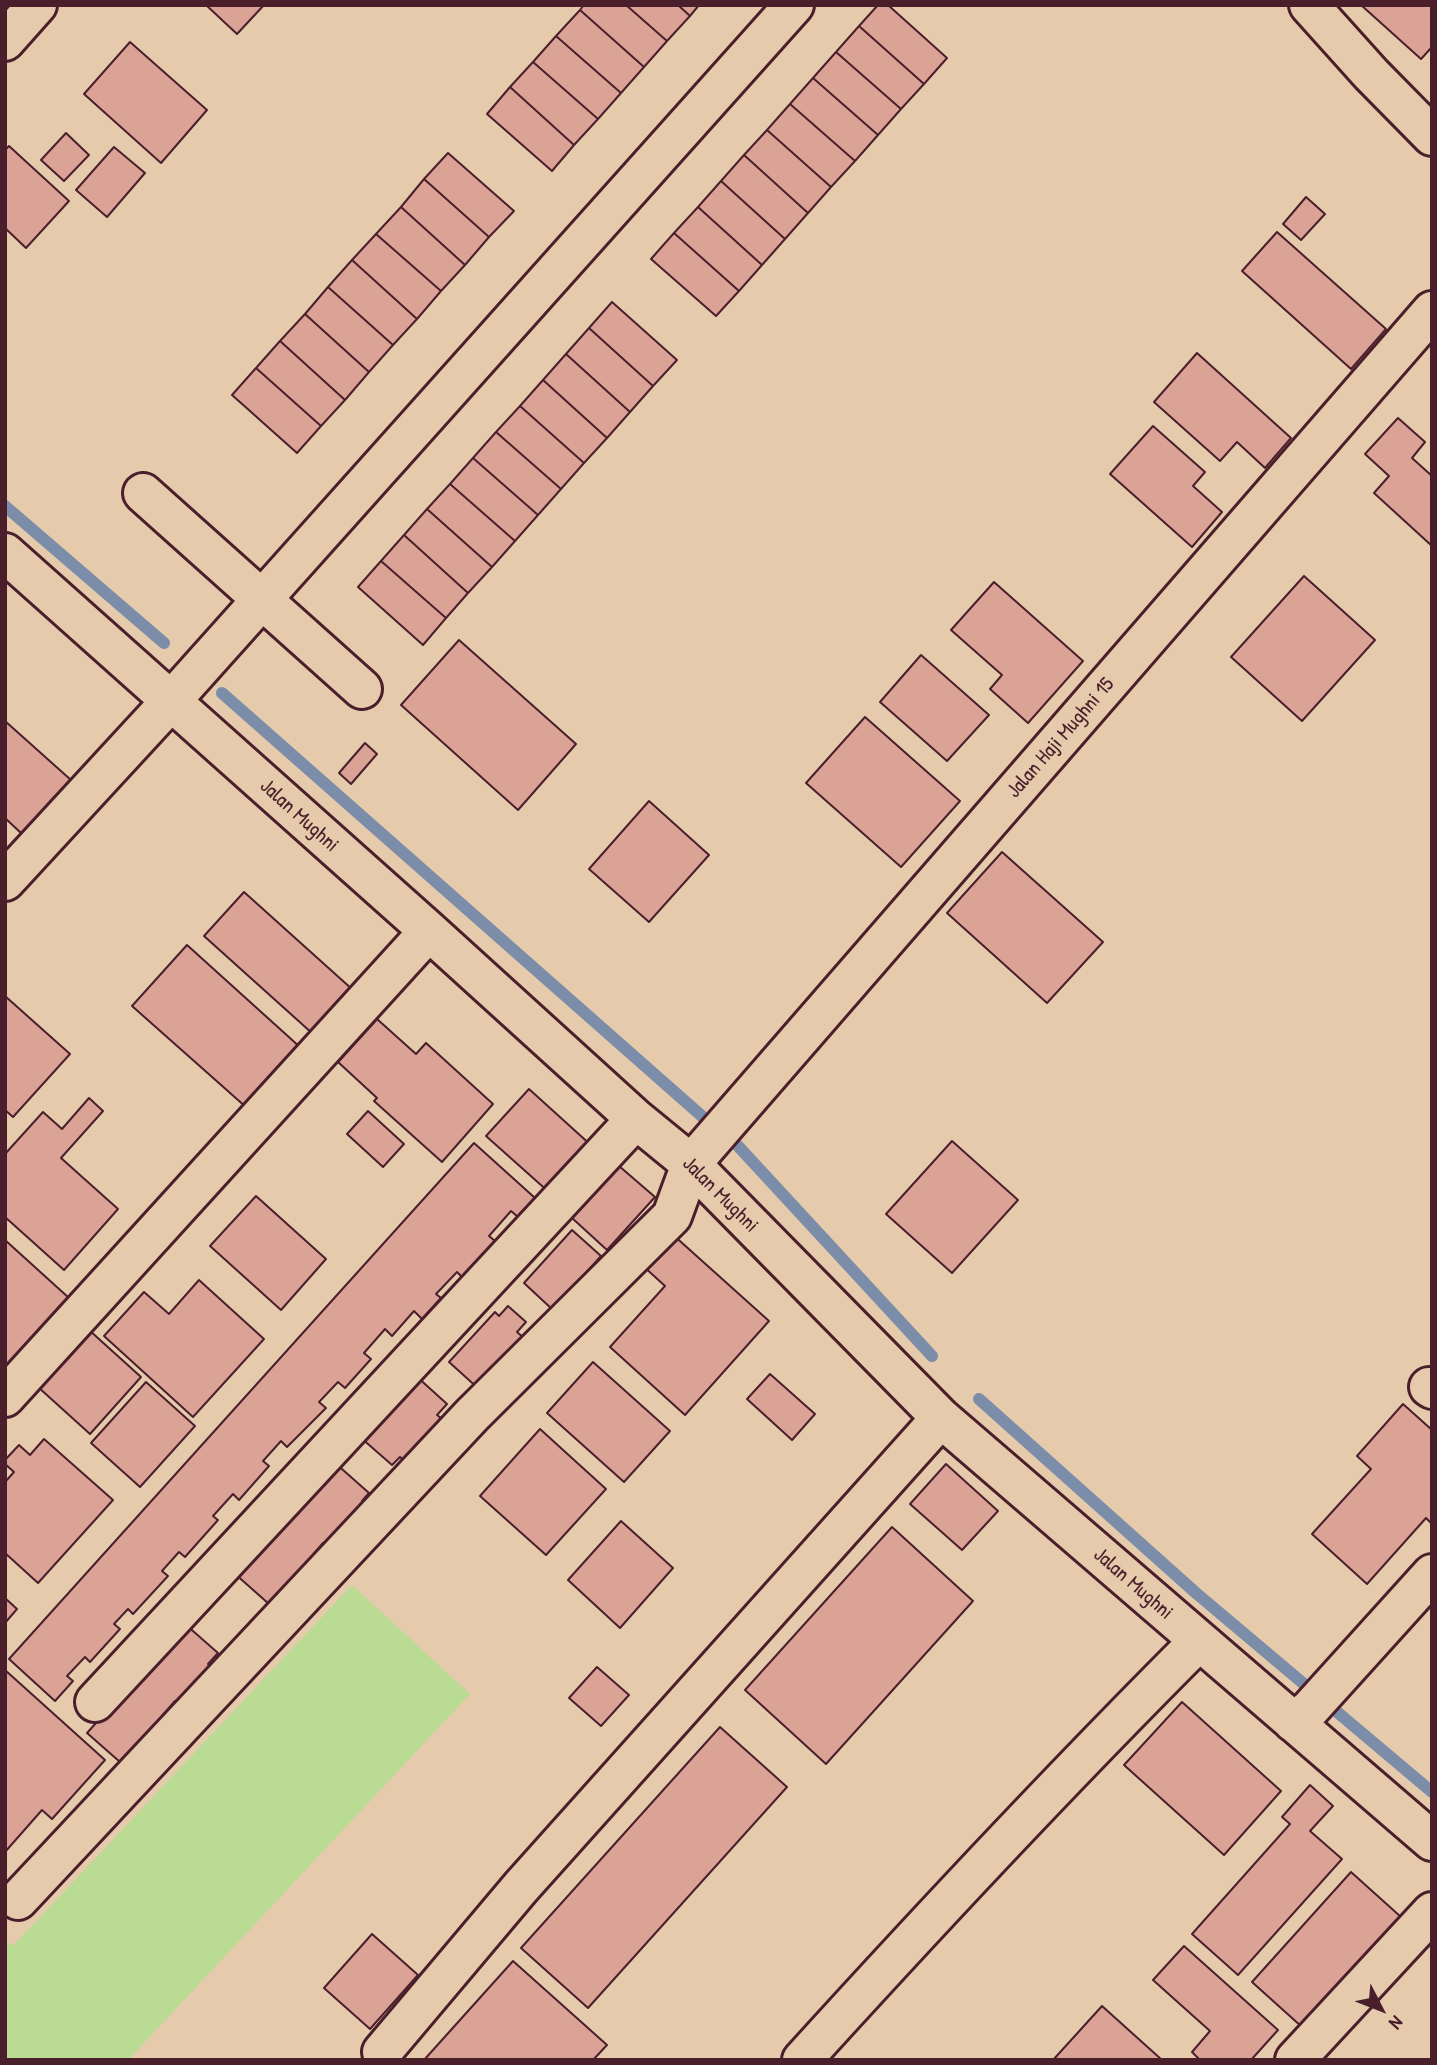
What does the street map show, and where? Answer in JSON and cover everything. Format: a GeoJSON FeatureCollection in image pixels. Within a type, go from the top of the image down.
{"type":"FeatureCollection","features":[{"type":"Feature","properties":{"kind":"street"},"geometry":{"type":"LineString","coordinates":[[5,41],[37,5]]}},
{"type":"Feature","properties":{"kind":"street"},"geometry":{"type":"LineString","coordinates":[[5,881],[171,701],[794,5]]}},
{"type":"Feature","properties":{"kind":"street"},"geometry":{"type":"LineString","coordinates":[[1309,5],[1432,136]]}},
{"type":"Feature","properties":{"kind":"street","name":"Jalan Haji Mughni 15"},"geometry":{"type":"LineString","coordinates":[[691,1164],[1432,311]]}},
{"type":"Feature","properties":{"kind":"street"},"geometry":{"type":"LineString","coordinates":[[143,494],[362,689]]}},
{"type":"Feature","properties":{"kind":"street","name":"Jalan Mughni"},"geometry":{"type":"LineString","coordinates":[[5,553],[636,1119],[691,1164],[941,1418],[1199,1641],[1301,1716],[1432,1841]]}},
{"type":"Feature","properties":{"kind":"street"},"geometry":{"type":"LineString","coordinates":[[5,1397],[429,931]]}},
{"type":"Feature","properties":{"kind":"street"},"geometry":{"type":"LineString","coordinates":[[95,1702],[636,1119]]}},
{"type":"Feature","properties":{"kind":"street"},"geometry":{"type":"LineString","coordinates":[[18,1900],[472,1415],[672,1216],[691,1164]]}},
{"type":"Feature","properties":{"kind":"street"},"geometry":{"type":"LineString","coordinates":[[382,2052],[521,1887],[941,1418]]}},
{"type":"Feature","properties":{"kind":"street"},"geometry":{"type":"LineString","coordinates":[[1301,1716],[1432,1574]]}},
{"type":"Feature","properties":{"kind":"street"},"geometry":{"type":"LineString","coordinates":[[808,2058],[1078,1762],[1199,1641]]}},
{"type":"Feature","properties":{"kind":"street"},"geometry":{"type":"LineString","coordinates":[[1295,2060],[1432,1912]]}},
{"type":"Feature","properties":{"kind":"green space"},"geometry":{"type":"Polygon","coordinates":[[[352,1585],[470,1694],[128,2060],[5,2060],[5,1940],[13,1946],[352,1585]]]}},
{"type":"Feature","properties":{"kind":"building"},"geometry":{"type":"Polygon","coordinates":[[[206,5],[264,5],[237,34],[206,5]]]}},
{"type":"Feature","properties":{"kind":"building"},"geometry":{"type":"Polygon","coordinates":[[[584,5],[626,5],[667,41],[644,67],[580,10],[584,5]]]}},
{"type":"Feature","properties":{"kind":"building"},"geometry":{"type":"Polygon","coordinates":[[[626,5],[678,5],[690,16],[667,41],[626,5]]]}},
{"type":"Feature","properties":{"kind":"building"},"geometry":{"type":"Polygon","coordinates":[[[678,5],[699,5],[690,16],[678,5]]]}},
{"type":"Feature","properties":{"kind":"building"},"geometry":{"type":"Polygon","coordinates":[[[878,5],[888,5],[947,58],[924,84],[859,26],[878,5]]]}},
{"type":"Feature","properties":{"kind":"building"},"geometry":{"type":"Polygon","coordinates":[[[1361,5],[1432,5],[1432,47],[1421,59],[1361,5]]]}},
{"type":"Feature","properties":{"kind":"building"},"geometry":{"type":"Polygon","coordinates":[[[580,10],[644,67],[621,93],[556,36],[580,10]]]}},
{"type":"Feature","properties":{"kind":"building"},"geometry":{"type":"Polygon","coordinates":[[[859,26],[924,84],[901,109],[836,52],[859,26]]]}},
{"type":"Feature","properties":{"kind":"building"},"geometry":{"type":"Polygon","coordinates":[[[556,36],[621,93],[598,119],[533,62],[556,36]]]}},
{"type":"Feature","properties":{"kind":"building"},"geometry":{"type":"Polygon","coordinates":[[[130,42],[207,110],[161,163],[84,94],[130,42]]]}},
{"type":"Feature","properties":{"kind":"building"},"geometry":{"type":"Polygon","coordinates":[[[836,52],[901,109],[878,135],[813,78],[836,52]]]}},
{"type":"Feature","properties":{"kind":"building"},"geometry":{"type":"Polygon","coordinates":[[[533,62],[598,119],[574,145],[510,87],[533,62]]]}},
{"type":"Feature","properties":{"kind":"building"},"geometry":{"type":"Polygon","coordinates":[[[813,78],[878,135],[855,161],[790,104],[813,78]]]}},
{"type":"Feature","properties":{"kind":"building"},"geometry":{"type":"Polygon","coordinates":[[[510,87],[574,145],[552,171],[487,114],[510,87]]]}},
{"type":"Feature","properties":{"kind":"building"},"geometry":{"type":"Polygon","coordinates":[[[790,104],[855,161],[831,187],[767,130],[790,104]]]}},
{"type":"Feature","properties":{"kind":"building"},"geometry":{"type":"Polygon","coordinates":[[[767,130],[831,187],[808,213],[744,155],[767,130]]]}},
{"type":"Feature","properties":{"kind":"building"},"geometry":{"type":"Polygon","coordinates":[[[66,133],[89,155],[64,181],[41,160],[66,133]]]}},
{"type":"Feature","properties":{"kind":"building"},"geometry":{"type":"Polygon","coordinates":[[[9,146],[69,201],[26,248],[5,228],[5,150],[9,146]]]}},
{"type":"Feature","properties":{"kind":"building"},"geometry":{"type":"Polygon","coordinates":[[[114,147],[145,173],[107,217],[76,190],[114,147]]]}},
{"type":"Feature","properties":{"kind":"building"},"geometry":{"type":"Polygon","coordinates":[[[448,153],[514,211],[489,237],[424,179],[448,153]]]}},
{"type":"Feature","properties":{"kind":"building"},"geometry":{"type":"Polygon","coordinates":[[[744,155],[808,213],[785,239],[721,181],[744,155]]]}},
{"type":"Feature","properties":{"kind":"building"},"geometry":{"type":"Polygon","coordinates":[[[424,179],[489,237],[465,265],[401,207],[424,179]]]}},
{"type":"Feature","properties":{"kind":"building"},"geometry":{"type":"Polygon","coordinates":[[[721,181],[785,239],[762,265],[698,207],[721,181]]]}},
{"type":"Feature","properties":{"kind":"building"},"geometry":{"type":"Polygon","coordinates":[[[1306,197],[1325,214],[1301,240],[1283,224],[1306,197]]]}},
{"type":"Feature","properties":{"kind":"building"},"geometry":{"type":"Polygon","coordinates":[[[401,207],[465,265],[441,291],[376,234],[401,207]]]}},
{"type":"Feature","properties":{"kind":"building"},"geometry":{"type":"Polygon","coordinates":[[[698,207],[762,265],[739,291],[674,233],[698,207]]]}},
{"type":"Feature","properties":{"kind":"building"},"geometry":{"type":"Polygon","coordinates":[[[1277,232],[1386,329],[1351,369],[1242,271],[1277,232]]]}},
{"type":"Feature","properties":{"kind":"building"},"geometry":{"type":"Polygon","coordinates":[[[674,233],[739,291],[716,316],[651,259],[674,233]]]}},
{"type":"Feature","properties":{"kind":"building"},"geometry":{"type":"Polygon","coordinates":[[[376,234],[441,291],[417,319],[352,260],[376,234]]]}},
{"type":"Feature","properties":{"kind":"building"},"geometry":{"type":"Polygon","coordinates":[[[352,260],[417,319],[393,345],[328,287],[352,260]]]}},
{"type":"Feature","properties":{"kind":"building"},"geometry":{"type":"Polygon","coordinates":[[[328,287],[393,345],[369,372],[305,314],[328,287]]]}},
{"type":"Feature","properties":{"kind":"building"},"geometry":{"type":"Polygon","coordinates":[[[612,302],[677,360],[653,386],[589,328],[612,302]]]}},
{"type":"Feature","properties":{"kind":"building"},"geometry":{"type":"Polygon","coordinates":[[[305,314],[369,372],[345,400],[280,341],[305,314]]]}},
{"type":"Feature","properties":{"kind":"building"},"geometry":{"type":"Polygon","coordinates":[[[589,328],[653,386],[630,412],[566,354],[589,328]]]}},
{"type":"Feature","properties":{"kind":"building"},"geometry":{"type":"Polygon","coordinates":[[[280,341],[345,400],[321,426],[256,368],[280,341]]]}},
{"type":"Feature","properties":{"kind":"building"},"geometry":{"type":"Polygon","coordinates":[[[1197,353],[1291,438],[1265,468],[1237,442],[1220,461],[1154,402],[1197,353]]]}},
{"type":"Feature","properties":{"kind":"building"},"geometry":{"type":"Polygon","coordinates":[[[566,354],[630,412],[607,438],[543,380],[566,354]]]}},
{"type":"Feature","properties":{"kind":"building"},"geometry":{"type":"Polygon","coordinates":[[[256,368],[321,426],[297,453],[232,395],[256,368]]]}},
{"type":"Feature","properties":{"kind":"building"},"geometry":{"type":"Polygon","coordinates":[[[543,380],[607,438],[584,463],[520,406],[543,380]]]}},
{"type":"Feature","properties":{"kind":"building"},"geometry":{"type":"Polygon","coordinates":[[[520,406],[584,463],[561,489],[496,432],[520,406]]]}},
{"type":"Feature","properties":{"kind":"building"},"geometry":{"type":"Polygon","coordinates":[[[1398,418],[1425,442],[1412,458],[1432,476],[1432,546],[1374,493],[1389,476],[1365,454],[1398,418]]]}},
{"type":"Feature","properties":{"kind":"building"},"geometry":{"type":"Polygon","coordinates":[[[1153,426],[1205,472],[1193,486],[1222,512],[1192,547],[1110,474],[1153,426]]]}},
{"type":"Feature","properties":{"kind":"building"},"geometry":{"type":"Polygon","coordinates":[[[496,432],[561,489],[538,515],[473,458],[496,432]]]}},
{"type":"Feature","properties":{"kind":"building"},"geometry":{"type":"Polygon","coordinates":[[[473,458],[538,515],[515,541],[450,484],[473,458]]]}},
{"type":"Feature","properties":{"kind":"building"},"geometry":{"type":"Polygon","coordinates":[[[450,484],[515,541],[492,567],[427,509],[450,484]]]}},
{"type":"Feature","properties":{"kind":"building"},"geometry":{"type":"Polygon","coordinates":[[[427,509],[492,567],[468,593],[404,535],[427,509]]]}},
{"type":"Feature","properties":{"kind":"building"},"geometry":{"type":"Polygon","coordinates":[[[404,535],[468,593],[446,618],[381,561],[404,535]]]}},
{"type":"Feature","properties":{"kind":"building"},"geometry":{"type":"Polygon","coordinates":[[[381,561],[446,618],[423,645],[358,587],[381,561]]]}},
{"type":"Feature","properties":{"kind":"building"},"geometry":{"type":"Polygon","coordinates":[[[1304,576],[1375,640],[1302,721],[1231,657],[1304,576]]]}},
{"type":"Feature","properties":{"kind":"building"},"geometry":{"type":"Polygon","coordinates":[[[994,582],[1083,661],[1028,723],[990,689],[1002,675],[951,630],[994,582]]]}},
{"type":"Feature","properties":{"kind":"building"},"geometry":{"type":"Polygon","coordinates":[[[459,640],[576,744],[518,810],[401,705],[459,640]]]}},
{"type":"Feature","properties":{"kind":"building"},"geometry":{"type":"Polygon","coordinates":[[[921,655],[989,715],[947,761],[880,702],[921,655]]]}},
{"type":"Feature","properties":{"kind":"building"},"geometry":{"type":"Polygon","coordinates":[[[865,717],[960,801],[901,867],[806,783],[865,717]]]}},
{"type":"Feature","properties":{"kind":"building"},"geometry":{"type":"Polygon","coordinates":[[[5,721],[71,780],[22,834],[5,818],[5,721]]]}},
{"type":"Feature","properties":{"kind":"building"},"geometry":{"type":"Polygon","coordinates":[[[365,743],[377,754],[351,784],[339,773],[365,743]]]}},
{"type":"Feature","properties":{"kind":"building"},"geometry":{"type":"Polygon","coordinates":[[[649,801],[709,855],[649,922],[589,869],[649,801]]]}},
{"type":"Feature","properties":{"kind":"building"},"geometry":{"type":"Polygon","coordinates":[[[1002,852],[1103,942],[1047,1003],[947,913],[1002,852]]]}},
{"type":"Feature","properties":{"kind":"building"},"geometry":{"type":"Polygon","coordinates":[[[244,892],[353,990],[313,1034],[204,936],[244,892]]]}},
{"type":"Feature","properties":{"kind":"building"},"geometry":{"type":"Polygon","coordinates":[[[187,945],[301,1048],[247,1108],[132,1006],[187,945]]]}},
{"type":"Feature","properties":{"kind":"building"},"geometry":{"type":"Polygon","coordinates":[[[5,996],[70,1054],[13,1117],[5,1110],[5,996]]]}},
{"type":"Feature","properties":{"kind":"building"},"geometry":{"type":"Polygon","coordinates":[[[377,1019],[416,1054],[426,1043],[493,1104],[442,1162],[374,1101],[377,1098],[338,1062],[377,1019]]]}},
{"type":"Feature","properties":{"kind":"building"},"geometry":{"type":"Polygon","coordinates":[[[529,1089],[593,1147],[551,1194],[486,1136],[529,1089]]]}},
{"type":"Feature","properties":{"kind":"building"},"geometry":{"type":"Polygon","coordinates":[[[89,1098],[103,1111],[61,1158],[118,1209],[64,1270],[5,1217],[5,1154],[43,1112],[62,1129],[89,1098]]]}},
{"type":"Feature","properties":{"kind":"building"},"geometry":{"type":"Polygon","coordinates":[[[368,1111],[404,1144],[383,1167],[347,1134],[368,1111]]]}},
{"type":"Feature","properties":{"kind":"building"},"geometry":{"type":"Polygon","coordinates":[[[952,1141],[1018,1200],[952,1273],[886,1214],[952,1141]]]}},
{"type":"Feature","properties":{"kind":"building"},"geometry":{"type":"Polygon","coordinates":[[[474,1143],[535,1198],[518,1217],[511,1211],[489,1236],[495,1241],[462,1277],[457,1272],[436,1294],[441,1298],[422,1319],[414,1311],[392,1336],[385,1329],[364,1353],[371,1359],[345,1388],[338,1382],[319,1402],[326,1408],[287,1447],[281,1441],[263,1461],[269,1466],[239,1500],[233,1494],[213,1516],[218,1520],[185,1557],[179,1552],[162,1571],[168,1576],[133,1614],[128,1609],[114,1624],[120,1629],[90,1662],[85,1657],[67,1676],[73,1681],[55,1701],[9,1659],[474,1143]]]}},
{"type":"Feature","properties":{"kind":"building"},"geometry":{"type":"Polygon","coordinates":[[[619,1166],[655,1197],[607,1250],[572,1218],[619,1166]]]}},
{"type":"Feature","properties":{"kind":"building"},"geometry":{"type":"Polygon","coordinates":[[[256,1196],[326,1259],[281,1310],[210,1246],[256,1196]]]}},
{"type":"Feature","properties":{"kind":"building"},"geometry":{"type":"Polygon","coordinates":[[[572,1230],[601,1256],[553,1310],[524,1283],[572,1230]]]}},
{"type":"Feature","properties":{"kind":"building"},"geometry":{"type":"Polygon","coordinates":[[[671,1233],[769,1321],[685,1415],[610,1347],[665,1286],[642,1265],[671,1233]]]}},
{"type":"Feature","properties":{"kind":"building"},"geometry":{"type":"Polygon","coordinates":[[[5,1240],[69,1298],[5,1368],[5,1240]]]}},
{"type":"Feature","properties":{"kind":"building"},"geometry":{"type":"Polygon","coordinates":[[[199,1280],[264,1339],[193,1417],[104,1336],[144,1292],[169,1314],[199,1280]]]}},
{"type":"Feature","properties":{"kind":"building"},"geometry":{"type":"Polygon","coordinates":[[[508,1306],[526,1322],[517,1332],[525,1339],[480,1390],[449,1362],[495,1312],[499,1316],[508,1306]]]}},
{"type":"Feature","properties":{"kind":"building"},"geometry":{"type":"Polygon","coordinates":[[[89,1330],[141,1377],[90,1434],[38,1387],[89,1330]]]}},
{"type":"Feature","properties":{"kind":"building"},"geometry":{"type":"Polygon","coordinates":[[[593,1362],[670,1431],[624,1482],[547,1413],[593,1362]]]}},
{"type":"Feature","properties":{"kind":"building"},"geometry":{"type":"Polygon","coordinates":[[[770,1374],[815,1414],[792,1440],[747,1399],[770,1374]]]}},
{"type":"Feature","properties":{"kind":"building"},"geometry":{"type":"Polygon","coordinates":[[[415,1375],[447,1404],[437,1415],[446,1422],[408,1464],[400,1457],[392,1465],[360,1437],[415,1375]]]}},
{"type":"Feature","properties":{"kind":"building"},"geometry":{"type":"Polygon","coordinates":[[[146,1382],[195,1426],[140,1487],[91,1443],[146,1382]]]}},
{"type":"Feature","properties":{"kind":"building"},"geometry":{"type":"Polygon","coordinates":[[[1403,1404],[1432,1430],[1432,1524],[1426,1518],[1367,1584],[1312,1534],[1371,1469],[1357,1456],[1403,1404]]]}},
{"type":"Feature","properties":{"kind":"building"},"geometry":{"type":"Polygon","coordinates":[[[540,1429],[606,1489],[546,1555],[480,1496],[540,1429]]]}},
{"type":"Feature","properties":{"kind":"building"},"geometry":{"type":"Polygon","coordinates":[[[44,1439],[113,1500],[38,1583],[5,1553],[5,1482],[14,1472],[5,1464],[5,1460],[19,1445],[30,1455],[44,1439]]]}},
{"type":"Feature","properties":{"kind":"building"},"geometry":{"type":"Polygon","coordinates":[[[334,1462],[369,1493],[362,1501],[369,1508],[331,1550],[323,1543],[313,1555],[321,1562],[282,1605],[274,1598],[269,1604],[234,1573],[334,1462]]]}},
{"type":"Feature","properties":{"kind":"building"},"geometry":{"type":"Polygon","coordinates":[[[946,1464],[998,1511],[962,1550],[910,1504],[946,1464]]]}},
{"type":"Feature","properties":{"kind":"building"},"geometry":{"type":"Polygon","coordinates":[[[621,1521],[673,1568],[620,1628],[568,1580],[621,1521]]]}},
{"type":"Feature","properties":{"kind":"building"},"geometry":{"type":"Polygon","coordinates":[[[892,1527],[973,1601],[826,1764],[745,1690],[892,1527]]]}},
{"type":"Feature","properties":{"kind":"building"},"geometry":{"type":"Polygon","coordinates":[[[5,1598],[17,1609],[5,1623],[5,1598]]]}},
{"type":"Feature","properties":{"kind":"building"},"geometry":{"type":"Polygon","coordinates":[[[185,1624],[218,1653],[208,1664],[220,1675],[187,1711],[175,1701],[163,1715],[172,1723],[135,1763],[126,1755],[120,1762],[87,1733],[185,1624]]]}},
{"type":"Feature","properties":{"kind":"building"},"geometry":{"type":"Polygon","coordinates":[[[597,1667],[629,1695],[601,1726],[569,1698],[597,1667]]]}},
{"type":"Feature","properties":{"kind":"building"},"geometry":{"type":"Polygon","coordinates":[[[5,1670],[105,1760],[52,1819],[42,1810],[5,1852],[5,1670]]]}},
{"type":"Feature","properties":{"kind":"building"},"geometry":{"type":"Polygon","coordinates":[[[1182,1702],[1281,1791],[1224,1855],[1124,1765],[1182,1702]]]}},
{"type":"Feature","properties":{"kind":"building"},"geometry":{"type":"Polygon","coordinates":[[[720,1727],[787,1787],[588,2008],[521,1948],[720,1727]]]}},
{"type":"Feature","properties":{"kind":"building"},"geometry":{"type":"Polygon","coordinates":[[[1310,1785],[1333,1806],[1310,1831],[1342,1859],[1238,1975],[1192,1934],[1290,1824],[1282,1817],[1310,1785]]]}},
{"type":"Feature","properties":{"kind":"building"},"geometry":{"type":"Polygon","coordinates":[[[1351,1872],[1401,1917],[1302,2027],[1252,1982],[1351,1872]]]}},
{"type":"Feature","properties":{"kind":"building"},"geometry":{"type":"Polygon","coordinates":[[[372,1934],[418,1975],[370,2029],[324,1988],[372,1934]]]}},
{"type":"Feature","properties":{"kind":"building"},"geometry":{"type":"Polygon","coordinates":[[[1184,1946],[1278,2030],[1251,2060],[1200,2060],[1192,2052],[1210,2031],[1153,1980],[1184,1946]]]}},
{"type":"Feature","properties":{"kind":"building"},"geometry":{"type":"Polygon","coordinates":[[[513,1961],[607,2045],[593,2060],[424,2060],[513,1961]]]}},
{"type":"Feature","properties":{"kind":"building"},"geometry":{"type":"Polygon","coordinates":[[[1102,2006],[1162,2060],[1053,2060],[1102,2006]]]}},
{"type":"Feature","properties":{"kind":"waterway"},"geometry":{"type":"LineString","coordinates":[[5,506],[164,643]]}},
{"type":"Feature","properties":{"kind":"waterway"},"geometry":{"type":"LineString","coordinates":[[222,693],[704,1118]]}},
{"type":"Feature","properties":{"kind":"waterway"},"geometry":{"type":"LineString","coordinates":[[738,1146],[932,1356]]}},
{"type":"Feature","properties":{"kind":"waterway"},"geometry":{"type":"LineString","coordinates":[[979,1399],[1196,1593],[1432,1792]]}}]}
